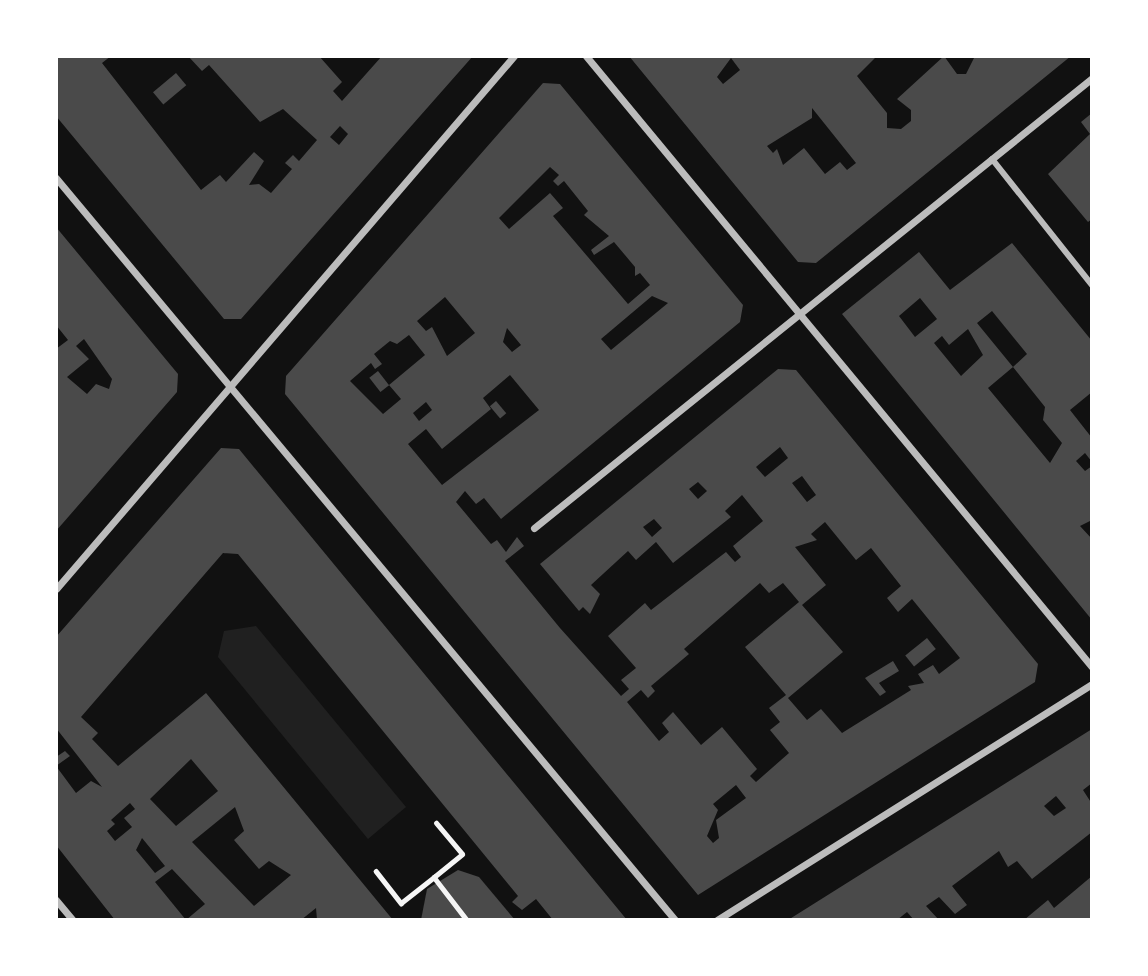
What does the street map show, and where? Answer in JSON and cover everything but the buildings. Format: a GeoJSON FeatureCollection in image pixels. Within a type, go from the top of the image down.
{"type":"FeatureCollection","features":[{"type":"Feature","properties":{"kind":"street"},"geometry":{"type":"LineString","coordinates":[[56,589],[232,390],[514,56]]}},
{"type":"Feature","properties":{"kind":"street"},"geometry":{"type":"LineString","coordinates":[[586,56],[1092,667]]}},
{"type":"Feature","properties":{"kind":"street"},"geometry":{"type":"LineString","coordinates":[[534,528],[1092,78]]}},
{"type":"Feature","properties":{"kind":"street"},"geometry":{"type":"LineString","coordinates":[[992,159],[1092,285]]}},
{"type":"Feature","properties":{"kind":"street"},"geometry":{"type":"LineString","coordinates":[[56,178],[675,920]]}},
{"type":"Feature","properties":{"kind":"street"},"geometry":{"type":"LineString","coordinates":[[717,920],[1092,684]]}},
{"type":"Feature","properties":{"kind":"street"},"geometry":{"type":"LineString","coordinates":[[56,900],[73,920]]}},
{"type":"Feature","properties":{"kind":"path"},"geometry":{"type":"LineString","coordinates":[[376,872],[401,902],[434,877],[462,854],[436,823]]}},
{"type":"Feature","properties":{"kind":"path"},"geometry":{"type":"LineString","coordinates":[[434,877],[467,920]]}},
{"type":"Feature","properties":{"kind":"shaded area"},"geometry":{"type":"Polygon","coordinates":[[[256,626],[406,807],[368,839],[218,657],[224,631],[256,626]]]}}]}
